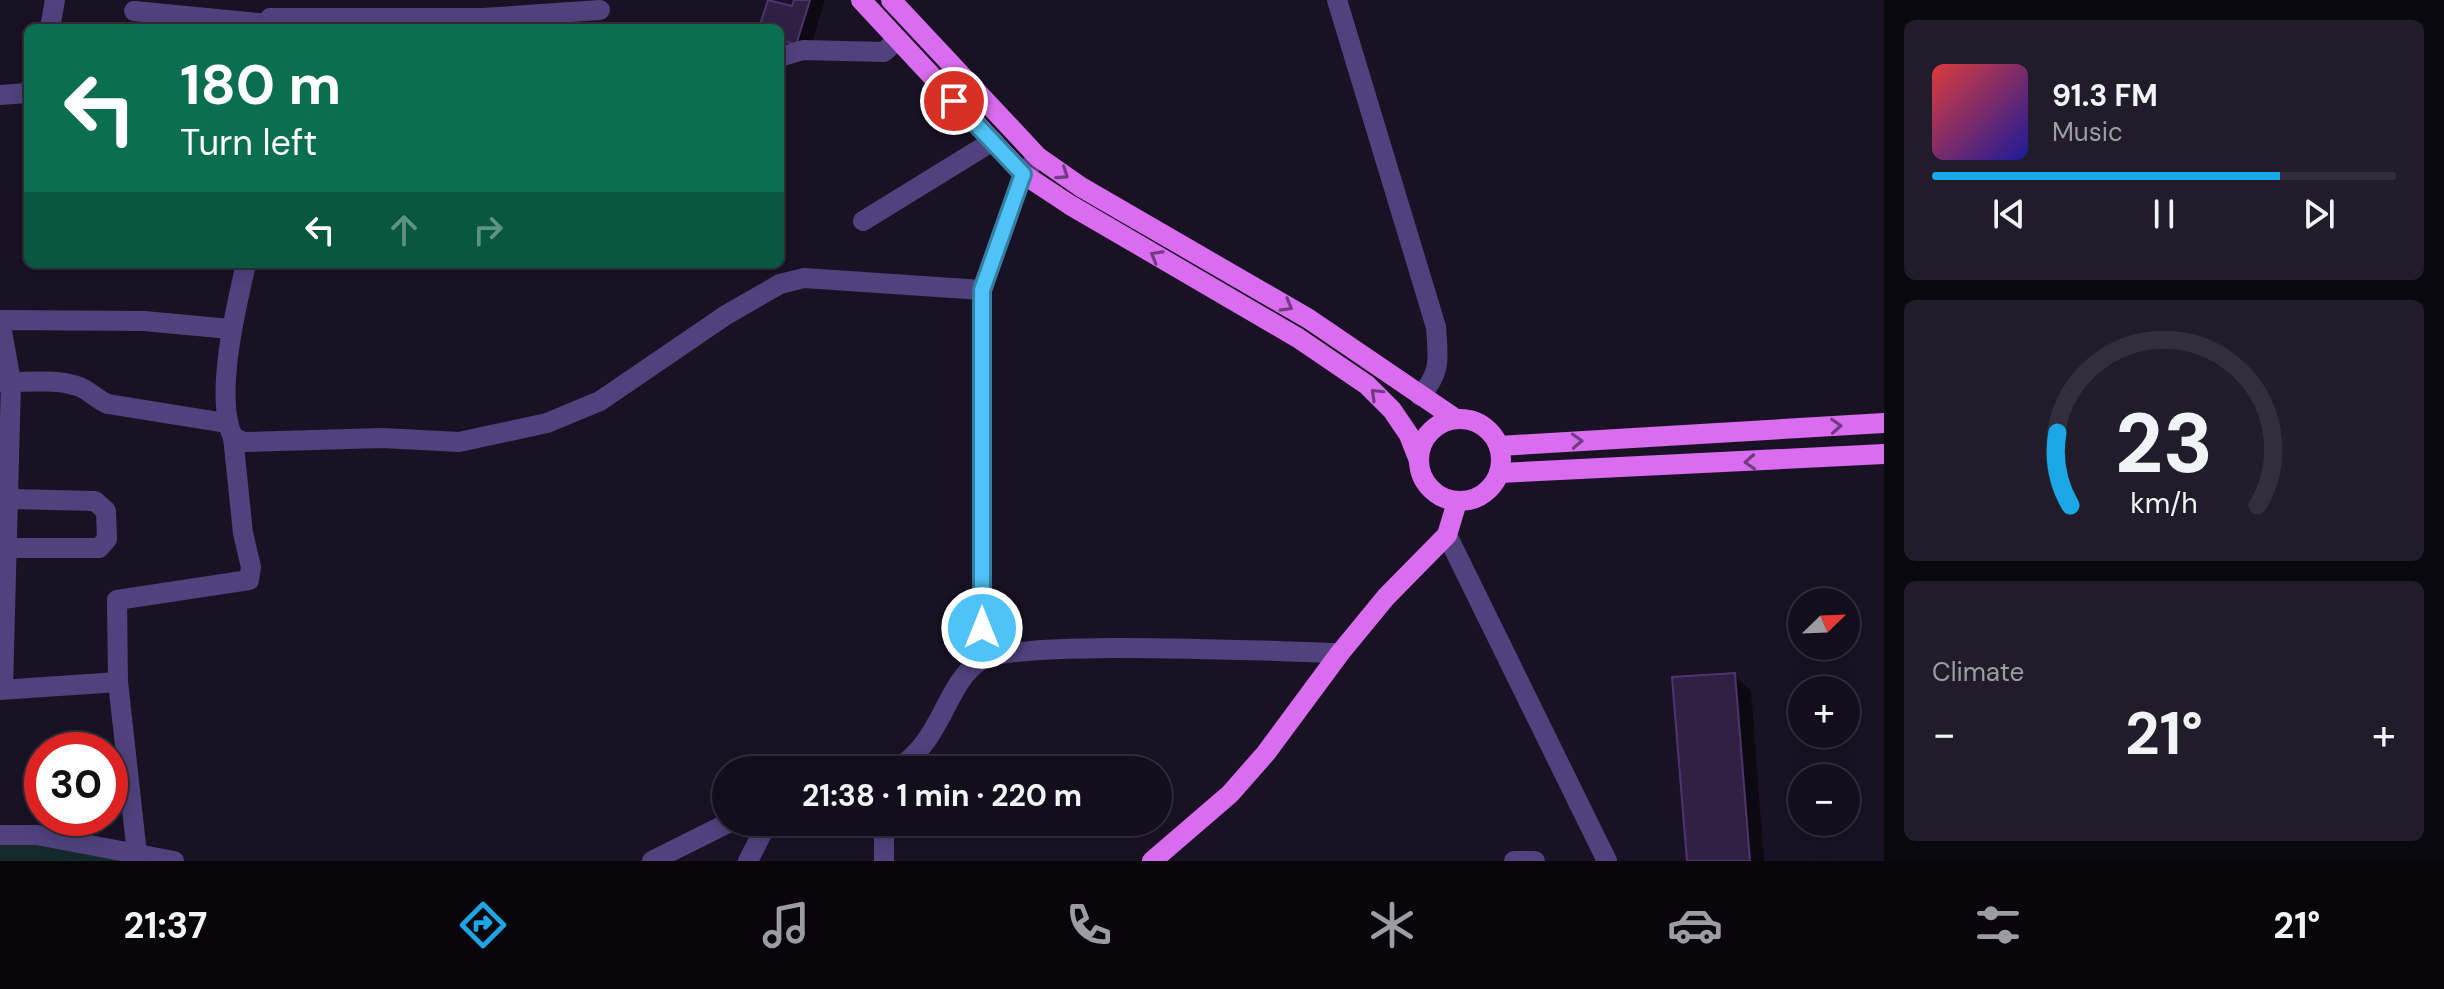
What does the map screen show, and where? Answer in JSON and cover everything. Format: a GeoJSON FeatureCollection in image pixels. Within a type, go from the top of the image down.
{"type":"FeatureCollection","features":[{"type":"Feature","properties":{"kind":"main road"},"geometry":{"type":"LineString","coordinates":[[861,0],[1023,174],[1070,205],[1298,338],[1367,385],[1392,410],[1409,435],[1421,474],[1429,488],[1442,498],[1457,502],[1484,495],[1499,473],[1499,446],[1482,425],[1456,419],[1309,319],[1081,187],[1038,157],[891,0]]}},
{"type":"Feature","properties":{"kind":"main road"},"geometry":{"type":"LineString","coordinates":[[1418,458],[1422,442],[1432,429],[1456,419]]}},
{"type":"Feature","properties":{"kind":"main road"},"geometry":{"type":"LineString","coordinates":[[1499,446],[1884,423]]}},
{"type":"Feature","properties":{"kind":"main road"},"geometry":{"type":"LineString","coordinates":[[1499,473],[1884,454]]}},
{"type":"Feature","properties":{"kind":"main road"},"geometry":{"type":"LineString","coordinates":[[1152,861],[1230,794],[1386,597],[1447,535],[1457,502]]}},
{"type":"Feature","properties":{"kind":"street"},"geometry":{"type":"LineString","coordinates":[[51,24],[55,0]]}},
{"type":"Feature","properties":{"kind":"street"},"geometry":{"type":"LineString","coordinates":[[1337,0],[1436,327],[1438,360],[1435,380],[1420,396]]}},
{"type":"Feature","properties":{"kind":"street"},"geometry":{"type":"LineString","coordinates":[[134,11],[270,18],[483,18],[599,13]]}},
{"type":"Feature","properties":{"kind":"street"},"geometry":{"type":"LineString","coordinates":[[784,56],[803,50],[884,52],[897,40]]}},
{"type":"Feature","properties":{"kind":"street"},"geometry":{"type":"LineString","coordinates":[[0,95],[24,93]]}},
{"type":"Feature","properties":{"kind":"street"},"geometry":{"type":"LineString","coordinates":[[863,221],[993,141]]}},
{"type":"Feature","properties":{"kind":"street"},"geometry":{"type":"LineString","coordinates":[[982,659],[982,290],[1023,174],[1038,157]]}},
{"type":"Feature","properties":{"kind":"street"},"geometry":{"type":"LineString","coordinates":[[137,854],[118,682],[117,600],[249,580],[251,567],[243,533],[230,430],[230,329],[245,268]]}},
{"type":"Feature","properties":{"kind":"street"},"geometry":{"type":"LineString","coordinates":[[5,382],[68,384],[84,388],[94,399],[108,404],[230,430],[244,442],[382,438],[459,442],[547,423],[600,401],[726,315],[780,284],[804,278],[982,290]]}},
{"type":"Feature","properties":{"kind":"street"},"geometry":{"type":"LineString","coordinates":[[118,682],[2,690],[4,548],[10,499],[5,467],[5,382],[0,320],[144,321],[230,329]]}},
{"type":"Feature","properties":{"kind":"street"},"geometry":{"type":"LineString","coordinates":[[4,548],[99,548],[107,539],[106,511],[95,501],[10,499]]}},
{"type":"Feature","properties":{"kind":"street"},"geometry":{"type":"LineString","coordinates":[[1447,535],[1607,861]]}},
{"type":"Feature","properties":{"kind":"street"},"geometry":{"type":"LineString","coordinates":[[915,756],[931,738],[966,673],[982,659],[1015,652],[1115,649],[1340,653]]}},
{"type":"Feature","properties":{"kind":"street"},"geometry":{"type":"LineString","coordinates":[[652,861],[712,831]]}},
{"type":"Feature","properties":{"kind":"street"},"geometry":{"type":"LineString","coordinates":[[0,835],[37,835],[174,861]]}},
{"type":"Feature","properties":{"kind":"street"},"geometry":{"type":"LineString","coordinates":[[748,861],[761,836]]}},
{"type":"Feature","properties":{"kind":"street"},"geometry":{"type":"LineString","coordinates":[[884,836],[884,861]]}},
{"type":"Feature","properties":{"kind":"street"},"geometry":{"type":"LineString","coordinates":[[1514,861],[1535,861]]}},
{"type":"Feature","properties":{"kind":"green space"},"geometry":{"type":"Polygon","coordinates":[[[0,835],[122,861],[0,861],[0,835]]]}},
{"type":"Feature","properties":{"kind":"building"},"geometry":{"type":"Polygon","coordinates":[[[768,0],[792,6],[794,0],[810,0],[796,45],[784,41],[784,24],[760,24],[768,0]]]}},
{"type":"Feature","properties":{"kind":"building"},"geometry":{"type":"Polygon","coordinates":[[[1735,673],[1750,861],[1687,861],[1672,677],[1735,673]]]}},
{"type":"Feature","properties":{"kind":"route"},"geometry":{"type":"LineString","coordinates":[[954,101],[1023,174],[982,290],[982,628]]}}]}
